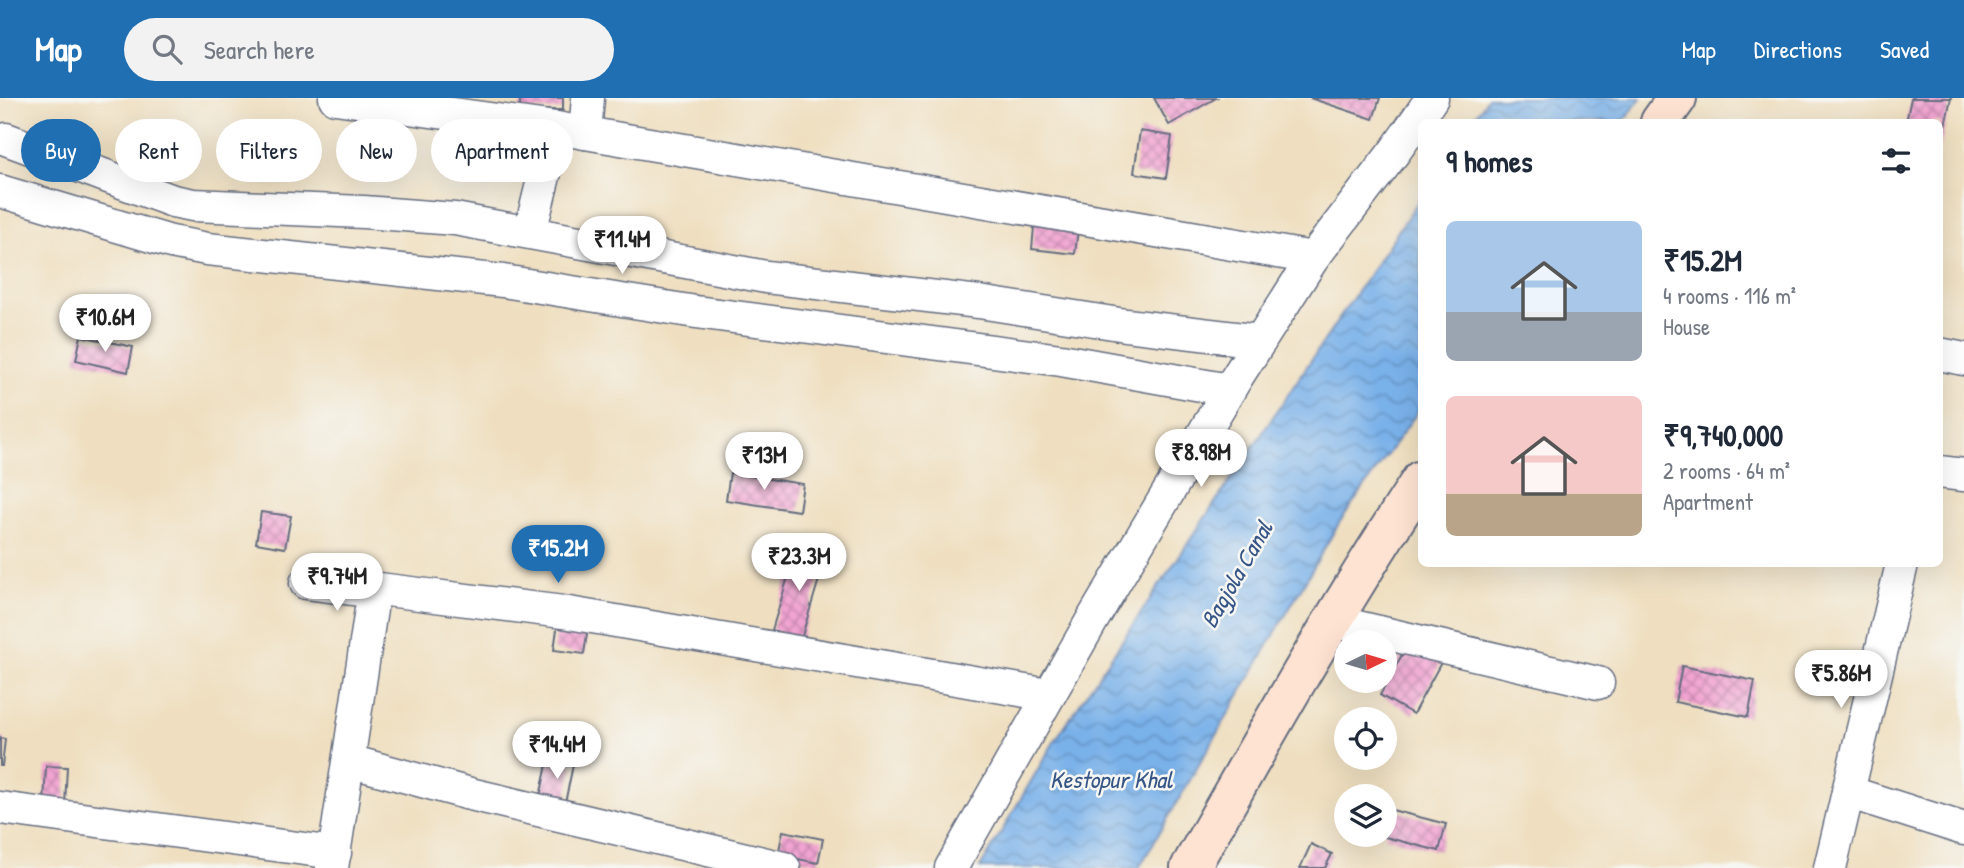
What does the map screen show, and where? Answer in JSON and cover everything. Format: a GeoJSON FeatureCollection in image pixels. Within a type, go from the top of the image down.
{"type":"FeatureCollection","features":[{"type":"Feature","properties":{"kind":"street"},"geometry":{"type":"LineString","coordinates":[[335,98],[489,119]]}},
{"type":"Feature","properties":{"kind":"street"},"geometry":{"type":"LineString","coordinates":[[573,124],[587,98]]}},
{"type":"Feature","properties":{"kind":"street"},"geometry":{"type":"LineString","coordinates":[[951,868],[1049,695],[1229,390],[1313,258],[1432,98]]}},
{"type":"Feature","properties":{"kind":"street"},"geometry":{"type":"LineString","coordinates":[[1662,119],[1677,98]]}},
{"type":"Feature","properties":{"kind":"street"},"geometry":{"type":"LineString","coordinates":[[573,131],[1313,258]]}},
{"type":"Feature","properties":{"kind":"street"},"geometry":{"type":"LineString","coordinates":[[6,139],[173,201],[193,205],[416,216],[479,223],[766,277],[979,302],[1260,341]]}},
{"type":"Feature","properties":{"kind":"street"},"geometry":{"type":"LineString","coordinates":[[530,232],[550,182]]}},
{"type":"Feature","properties":{"kind":"street"},"geometry":{"type":"LineString","coordinates":[[0,191],[171,242],[207,249],[503,281],[696,312],[1061,360],[1229,390]]}},
{"type":"Feature","properties":{"kind":"street"},"geometry":{"type":"LineString","coordinates":[[1943,355],[1964,359]]}},
{"type":"Feature","properties":{"kind":"street"},"geometry":{"type":"LineString","coordinates":[[1943,472],[1964,475]]}},
{"type":"Feature","properties":{"kind":"street"},"geometry":{"type":"LineString","coordinates":[[1190,868],[1332,621],[1418,485]]}},
{"type":"Feature","properties":{"kind":"street"},"geometry":{"type":"LineString","coordinates":[[1830,868],[1901,567]]}},
{"type":"Feature","properties":{"kind":"street"},"geometry":{"type":"LineString","coordinates":[[306,583],[375,592],[379,589],[451,597],[563,612],[1049,695]]}},
{"type":"Feature","properties":{"kind":"street"},"geometry":{"type":"LineString","coordinates":[[0,808],[334,860],[375,592]]}},
{"type":"Feature","properties":{"kind":"street"},"geometry":{"type":"LineString","coordinates":[[1332,621],[1598,683]]}},
{"type":"Feature","properties":{"kind":"street"},"geometry":{"type":"LineString","coordinates":[[349,761],[470,794],[784,868]]}},
{"type":"Feature","properties":{"kind":"street"},"geometry":{"type":"LineString","coordinates":[[1848,792],[1964,828]]}},
{"type":"Feature","properties":{"kind":"water"},"geometry":{"type":"Polygon","coordinates":[[[1488,98],[1641,98],[1625,119],[1473,119],[1488,98]]]}},
{"type":"Feature","properties":{"kind":"water","name":"Kestopur Khal"},"geometry":{"type":"Polygon","coordinates":[[[1418,201],[1418,411],[1339,523],[1139,868],[980,868],[1054,742],[1418,201]]]}},
{"type":"Feature","properties":{"kind":"building"},"geometry":{"type":"Polygon","coordinates":[[[520,98],[563,98],[563,110],[520,110],[520,98]]]}},
{"type":"Feature","properties":{"kind":"building"},"geometry":{"type":"Polygon","coordinates":[[[1154,98],[1216,98],[1169,125],[1154,98]]]}},
{"type":"Feature","properties":{"kind":"building"},"geometry":{"type":"Polygon","coordinates":[[[1310,98],[1380,98],[1373,119],[1310,98]]]}},
{"type":"Feature","properties":{"kind":"building"},"geometry":{"type":"Polygon","coordinates":[[[1911,98],[1951,98],[1943,135],[1943,119],[1907,119],[1911,98]]]}},
{"type":"Feature","properties":{"kind":"building"},"geometry":{"type":"Polygon","coordinates":[[[1140,131],[1172,136],[1166,178],[1134,173],[1140,131]]]}},
{"type":"Feature","properties":{"kind":"building"},"geometry":{"type":"Polygon","coordinates":[[[1035,216],[1079,221],[1075,254],[1032,249],[1035,216]]]}},
{"type":"Feature","properties":{"kind":"building"},"geometry":{"type":"Polygon","coordinates":[[[81,336],[133,347],[128,372],[76,360],[81,336]]]}},
{"type":"Feature","properties":{"kind":"building"},"geometry":{"type":"Polygon","coordinates":[[[730,473],[803,484],[799,511],[726,500],[730,473]]]}},
{"type":"Feature","properties":{"kind":"building"},"geometry":{"type":"Polygon","coordinates":[[[261,512],[291,516],[285,548],[256,543],[261,512]]]}},
{"type":"Feature","properties":{"kind":"building"},"geometry":{"type":"Polygon","coordinates":[[[797,547],[826,556],[801,639],[772,630],[797,547]]]}},
{"type":"Feature","properties":{"kind":"building"},"geometry":{"type":"Polygon","coordinates":[[[559,615],[589,620],[584,654],[554,650],[559,615]]]}},
{"type":"Feature","properties":{"kind":"building"},"geometry":{"type":"Polygon","coordinates":[[[1410,640],[1443,659],[1413,714],[1380,695],[1397,693],[1397,664],[1410,640]]]}},
{"type":"Feature","properties":{"kind":"building"},"geometry":{"type":"Polygon","coordinates":[[[1682,666],[1755,681],[1748,717],[1675,702],[1682,666]]]}},
{"type":"Feature","properties":{"kind":"building"},"geometry":{"type":"Polygon","coordinates":[[[0,738],[5,739],[2,766],[0,766],[0,738]]]}},
{"type":"Feature","properties":{"kind":"building"},"geometry":{"type":"Polygon","coordinates":[[[548,760],[573,765],[565,803],[540,797],[548,760]]]}},
{"type":"Feature","properties":{"kind":"building"},"geometry":{"type":"Polygon","coordinates":[[[46,766],[67,767],[65,805],[44,804],[46,766]]]}},
{"type":"Feature","properties":{"kind":"building"},"geometry":{"type":"Polygon","coordinates":[[[1397,811],[1446,824],[1439,851],[1397,840],[1397,811]]]}},
{"type":"Feature","properties":{"kind":"building"},"geometry":{"type":"Polygon","coordinates":[[[783,831],[823,839],[818,863],[778,855],[783,831]]]}},
{"type":"Feature","properties":{"kind":"building"},"geometry":{"type":"Polygon","coordinates":[[[1311,844],[1332,854],[1325,868],[1300,868],[1311,844]]]}},
{"type":"Feature","properties":{"kind":"water label","name":"Bagjola Canal"},"geometry":{"type":"Point","coordinates":[1236,574]}}]}
